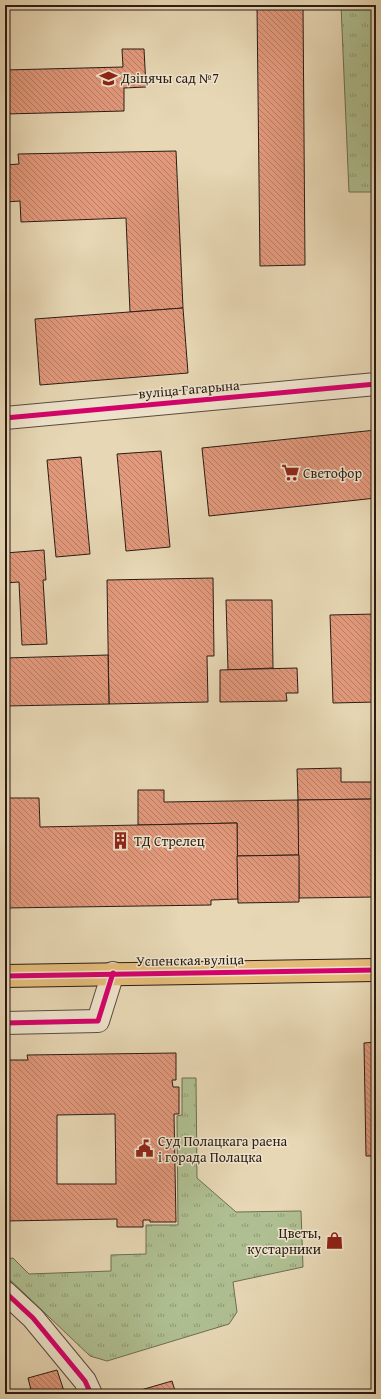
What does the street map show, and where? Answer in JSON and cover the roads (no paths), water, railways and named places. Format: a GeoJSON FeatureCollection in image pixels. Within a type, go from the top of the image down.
{"type":"FeatureCollection","features":[{"type":"Feature","properties":{"kind":"main road","name":"Успенская вуліца"},"geometry":{"type":"LineString","coordinates":[[5,976],[113,973],[376,970]]}},
{"type":"Feature","properties":{"kind":"street","name":"вуліца Гагарына"},"geometry":{"type":"LineString","coordinates":[[5,418],[376,384]]}},
{"type":"Feature","properties":{"kind":"street"},"geometry":{"type":"LineString","coordinates":[[5,1023],[98,1021],[113,973]]}},
{"type":"Feature","properties":{"kind":"street"},"geometry":{"type":"LineString","coordinates":[[5,1292],[33,1318],[86,1381],[91,1394]]}},
{"type":"Feature","properties":{"kind":"place","name":"Дзіцячы сад №7"},"geometry":{"type":"Point","coordinates":[108,78]}},
{"type":"Feature","properties":{"kind":"place","name":"Светофор"},"geometry":{"type":"Point","coordinates":[290,473]}},
{"type":"Feature","properties":{"kind":"place","name":"ТД Стрелец"},"geometry":{"type":"Point","coordinates":[121,841]}},
{"type":"Feature","properties":{"kind":"place","name":"Суд Полацкага раена і горада Полацка"},"geometry":{"type":"Point","coordinates":[145,1149]}},
{"type":"Feature","properties":{"kind":"place","name":"Цветы, кустарники"},"geometry":{"type":"Point","coordinates":[334,1241]}}]}
